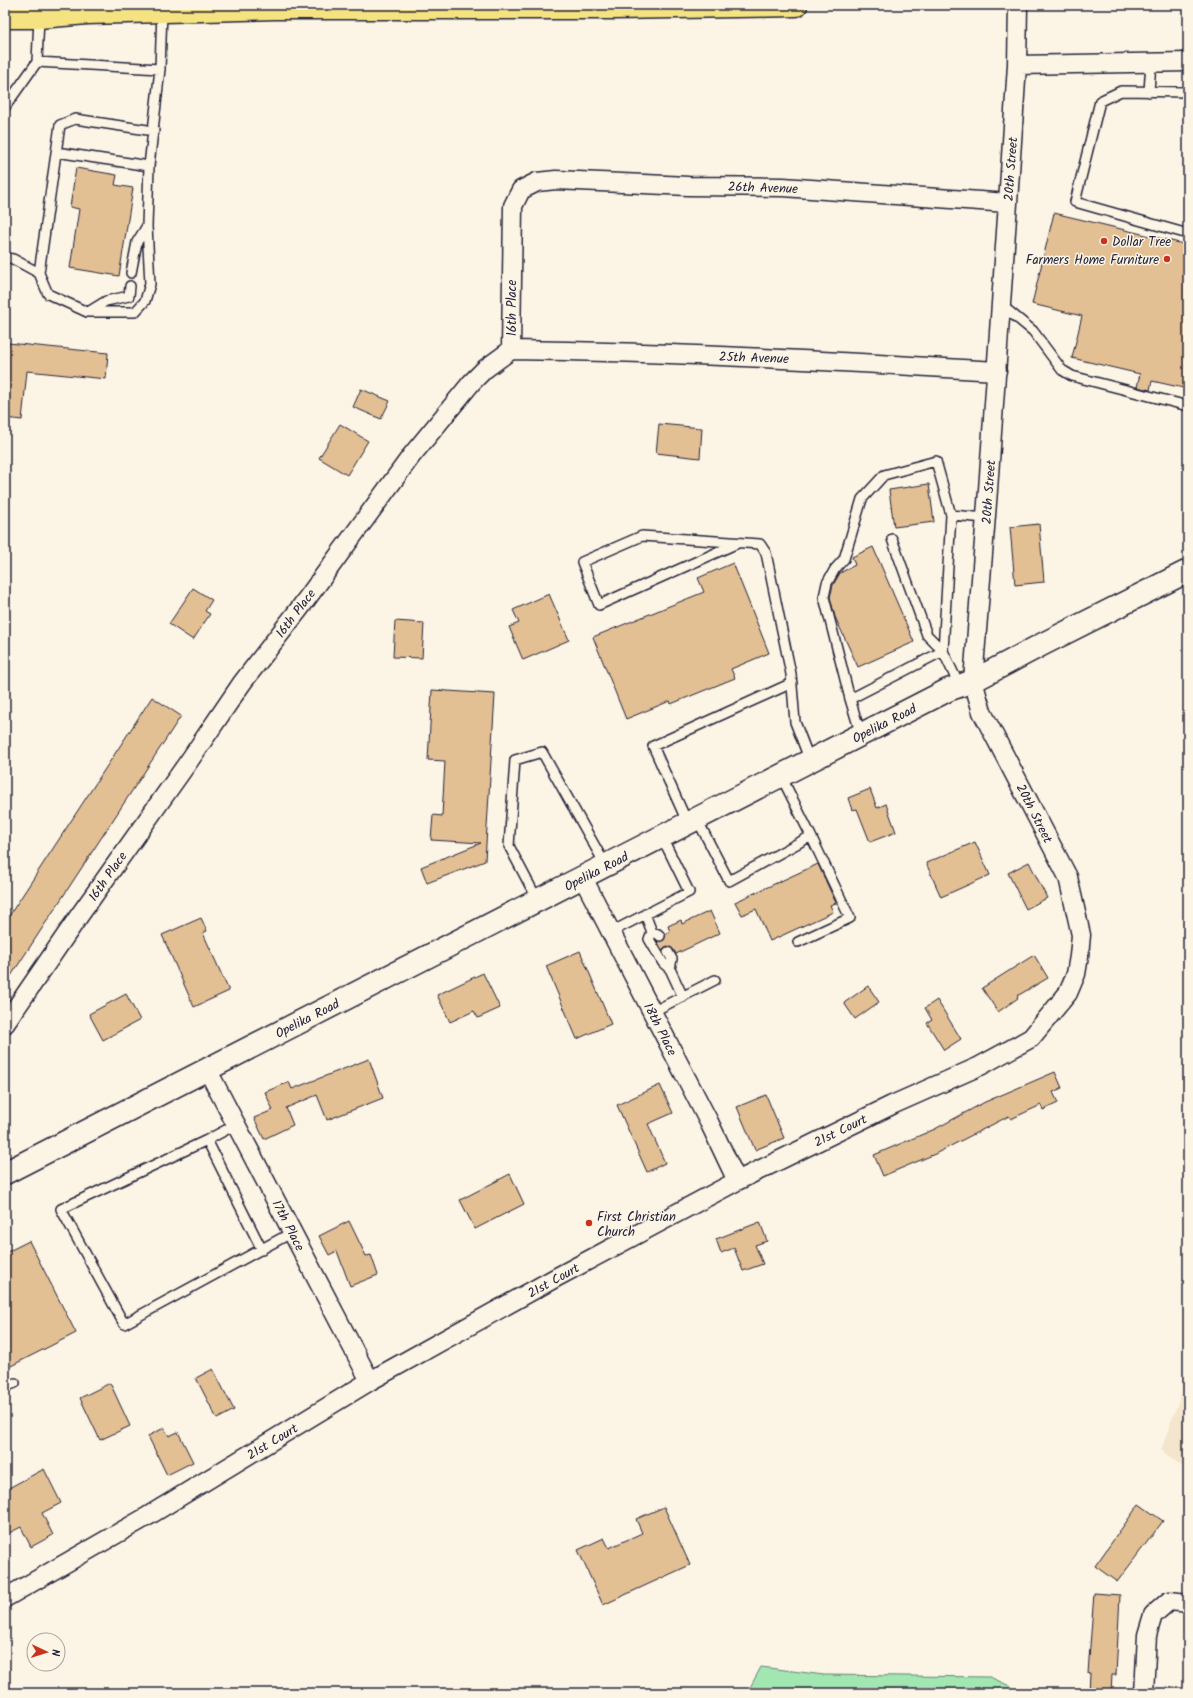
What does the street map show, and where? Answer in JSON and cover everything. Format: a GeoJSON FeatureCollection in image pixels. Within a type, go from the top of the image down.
{"type":"FeatureCollection","features":[{"type":"Feature","properties":{"kind":"highway"},"geometry":{"type":"LineString","coordinates":[[5,17],[87,13],[275,8],[614,8],[796,5]]}},
{"type":"Feature","properties":{"kind":"highway"},"geometry":{"type":"LineString","coordinates":[[5,28],[39,16]]}},
{"type":"Feature","properties":{"kind":"main road","name":"Opelika Road"},"geometry":{"type":"LineString","coordinates":[[5,1173],[861,735],[1188,571]]}},
{"type":"Feature","properties":{"kind":"street","name":"20th Street"},"geometry":{"type":"LineString","coordinates":[[1018,5],[1017,65],[986,518],[966,683],[1068,877],[1081,935],[1079,956]]}},
{"type":"Feature","properties":{"kind":"street"},"geometry":{"type":"LineString","coordinates":[[1017,65],[1188,62]]}},
{"type":"Feature","properties":{"kind":"street","name":"26th Avenue"},"geometry":{"type":"LineString","coordinates":[[521,190],[537,182],[556,180],[783,187],[1008,203]]}},
{"type":"Feature","properties":{"kind":"street","name":"16th Place"},"geometry":{"type":"LineString","coordinates":[[5,1024],[242,683],[300,608],[412,455],[472,382],[485,369],[511,350],[513,206],[521,190]]}},
{"type":"Feature","properties":{"kind":"street","name":"25th Avenue"},"geometry":{"type":"LineString","coordinates":[[511,350],[599,351],[790,358],[996,371]]}},
{"type":"Feature","properties":{"kind":"street","name":"18th Place"},"geometry":{"type":"LineString","coordinates":[[583,878],[737,1181]]}},
{"type":"Feature","properties":{"kind":"street","name":"21st Court"},"geometry":{"type":"LineString","coordinates":[[5,1598],[148,1516],[370,1381],[557,1277],[737,1181],[892,1105],[980,1066],[1031,1038],[1068,993],[1076,974],[1079,956]]}},
{"type":"Feature","properties":{"kind":"street","name":"17th Place"},"geometry":{"type":"LineString","coordinates":[[207,1069],[370,1381]]}},
{"type":"Feature","properties":{"kind":"street"},"geometry":{"type":"LineString","coordinates":[[1144,1693],[1147,1635],[1153,1615],[1169,1601],[1188,1603]]}},
{"type":"Feature","properties":{"kind":"lane"},"geometry":{"type":"LineString","coordinates":[[154,131],[75,119],[60,125],[38,273],[48,294],[87,312],[135,312],[145,301],[150,284],[147,226],[149,166],[154,131],[160,68],[162,11]]}},
{"type":"Feature","properties":{"kind":"lane"},"geometry":{"type":"LineString","coordinates":[[5,107],[37,62],[39,16]]}},
{"type":"Feature","properties":{"kind":"lane"},"geometry":{"type":"LineString","coordinates":[[37,62],[160,68]]}},
{"type":"Feature","properties":{"kind":"lane"},"geometry":{"type":"LineString","coordinates":[[1149,92],[1151,62]]}},
{"type":"Feature","properties":{"kind":"lane"},"geometry":{"type":"LineString","coordinates":[[1188,92],[1121,91],[1100,101],[1075,202],[1188,234]]}},
{"type":"Feature","properties":{"kind":"lane"},"geometry":{"type":"LineString","coordinates":[[56,152],[149,166]]}},
{"type":"Feature","properties":{"kind":"lane"},"geometry":{"type":"LineString","coordinates":[[131,273],[137,242],[147,226]]}},
{"type":"Feature","properties":{"kind":"lane"},"geometry":{"type":"LineString","coordinates":[[5,257],[13,259],[38,273]]}},
{"type":"Feature","properties":{"kind":"lane"},"geometry":{"type":"LineString","coordinates":[[87,312],[106,301],[129,296],[130,286]]}},
{"type":"Feature","properties":{"kind":"lane"},"geometry":{"type":"LineString","coordinates":[[1000,304],[1033,330],[1062,370],[1072,376],[1188,406]]}},
{"type":"Feature","properties":{"kind":"lane"},"geometry":{"type":"LineString","coordinates":[[861,735],[850,699],[824,597],[827,582],[835,569],[844,559],[862,499],[884,475],[936,461],[951,515],[943,651]]}},
{"type":"Feature","properties":{"kind":"lane"},"geometry":{"type":"LineString","coordinates":[[951,515],[986,518]]}},
{"type":"Feature","properties":{"kind":"lane"},"geometry":{"type":"LineString","coordinates":[[738,543],[600,605],[582,562],[642,536],[760,544],[766,553],[792,683],[794,722],[810,761]]}},
{"type":"Feature","properties":{"kind":"lane"},"geometry":{"type":"LineString","coordinates":[[892,539],[927,635],[943,651],[966,683]]}},
{"type":"Feature","properties":{"kind":"lane"},"geometry":{"type":"LineString","coordinates":[[850,699],[943,651]]}},
{"type":"Feature","properties":{"kind":"lane"},"geometry":{"type":"LineString","coordinates":[[792,683],[653,746],[692,822],[729,881],[811,836]]}},
{"type":"Feature","properties":{"kind":"lane"},"geometry":{"type":"LineString","coordinates":[[538,901],[509,846],[515,760],[542,752],[606,866]]}},
{"type":"Feature","properties":{"kind":"lane"},"geometry":{"type":"LineString","coordinates":[[781,776],[850,918],[798,942]]}},
{"type":"Feature","properties":{"kind":"lane"},"geometry":{"type":"LineString","coordinates":[[611,932],[689,892],[662,837]]}},
{"type":"Feature","properties":{"kind":"lane"},"geometry":{"type":"LineString","coordinates":[[645,914],[652,932],[649,939],[663,964],[670,968],[683,997]]}},
{"type":"Feature","properties":{"kind":"lane"},"geometry":{"type":"LineString","coordinates":[[652,932],[660,936]]}},
{"type":"Feature","properties":{"kind":"lane"},"geometry":{"type":"LineString","coordinates":[[668,952],[672,959],[670,968]]}},
{"type":"Feature","properties":{"kind":"lane"},"geometry":{"type":"LineString","coordinates":[[652,1012],[715,980]]}},
{"type":"Feature","properties":{"kind":"lane"},"geometry":{"type":"LineString","coordinates":[[237,1124],[207,1140],[61,1209],[124,1324],[293,1232]]}},
{"type":"Feature","properties":{"kind":"lane"},"geometry":{"type":"LineString","coordinates":[[207,1140],[262,1250]]}},
{"type":"Feature","properties":{"kind":"lane"},"geometry":{"type":"LineString","coordinates":[[5,1387],[15,1384]]}},
{"type":"Feature","properties":{"kind":"shaded area"},"geometry":{"type":"Polygon","coordinates":[[[1188,1375],[1188,1471],[1161,1450],[1188,1375]]]}},
{"type":"Feature","properties":{"kind":"green space"},"geometry":{"type":"Polygon","coordinates":[[[761,1667],[824,1675],[990,1677],[1012,1687],[1011,1693],[747,1693],[761,1667]]]}},
{"type":"Feature","properties":{"kind":"building"},"geometry":{"type":"Polygon","coordinates":[[[76,168],[117,175],[115,185],[133,188],[119,276],[70,268],[79,209],[70,207],[76,168]]]}},
{"type":"Feature","properties":{"kind":"building"},"geometry":{"type":"Polygon","coordinates":[[[1054,213],[1188,245],[1188,389],[1152,381],[1150,390],[1137,387],[1140,374],[1072,358],[1082,316],[1032,304],[1054,213]]]}},
{"type":"Feature","properties":{"kind":"building"},"geometry":{"type":"Polygon","coordinates":[[[8,343],[108,353],[106,379],[27,371],[22,420],[5,418],[5,373],[8,343]]]}},
{"type":"Feature","properties":{"kind":"building"},"geometry":{"type":"Polygon","coordinates":[[[361,389],[390,401],[381,419],[353,407],[361,389]]]}},
{"type":"Feature","properties":{"kind":"building"},"geometry":{"type":"Polygon","coordinates":[[[340,424],[368,441],[347,475],[319,458],[340,424]]]}},
{"type":"Feature","properties":{"kind":"building"},"geometry":{"type":"Polygon","coordinates":[[[659,424],[702,428],[700,458],[656,453],[659,424]]]}},
{"type":"Feature","properties":{"kind":"building"},"geometry":{"type":"Polygon","coordinates":[[[929,484],[934,522],[894,527],[889,490],[929,484]]]}},
{"type":"Feature","properties":{"kind":"building"},"geometry":{"type":"Polygon","coordinates":[[[1039,524],[1044,582],[1015,585],[1010,527],[1039,524]]]}},
{"type":"Feature","properties":{"kind":"building"},"geometry":{"type":"Polygon","coordinates":[[[873,547],[914,642],[858,667],[835,617],[830,597],[833,585],[840,573],[855,565],[852,557],[873,547]]]}},
{"type":"Feature","properties":{"kind":"building"},"geometry":{"type":"Polygon","coordinates":[[[733,563],[769,653],[731,669],[735,678],[671,704],[670,701],[626,719],[593,637],[704,592],[698,578],[733,563]]]}},
{"type":"Feature","properties":{"kind":"building"},"geometry":{"type":"Polygon","coordinates":[[[193,588],[212,600],[205,611],[210,614],[193,640],[169,624],[193,588]]]}},
{"type":"Feature","properties":{"kind":"building"},"geometry":{"type":"Polygon","coordinates":[[[549,594],[569,640],[523,660],[509,627],[519,623],[513,610],[549,594]]]}},
{"type":"Feature","properties":{"kind":"building"},"geometry":{"type":"Polygon","coordinates":[[[395,621],[424,623],[422,658],[393,657],[395,621]]]}},
{"type":"Feature","properties":{"kind":"building"},"geometry":{"type":"Polygon","coordinates":[[[432,690],[495,694],[485,861],[427,883],[421,867],[481,843],[431,840],[433,815],[442,816],[445,761],[428,760],[432,690]]]}},
{"type":"Feature","properties":{"kind":"building"},"geometry":{"type":"Polygon","coordinates":[[[152,697],[181,716],[5,985],[5,922],[152,697]]]}},
{"type":"Feature","properties":{"kind":"building"},"geometry":{"type":"Polygon","coordinates":[[[870,789],[877,808],[886,804],[896,832],[870,842],[857,809],[852,810],[848,798],[870,789]]]}},
{"type":"Feature","properties":{"kind":"building"},"geometry":{"type":"Polygon","coordinates":[[[975,842],[990,875],[941,897],[926,863],[975,842]]]}},
{"type":"Feature","properties":{"kind":"building"},"geometry":{"type":"Polygon","coordinates":[[[1029,862],[1047,898],[1026,909],[1008,873],[1029,862]]]}},
{"type":"Feature","properties":{"kind":"building"},"geometry":{"type":"Polygon","coordinates":[[[818,864],[836,903],[830,905],[833,912],[770,941],[756,909],[742,915],[735,902],[818,864]]]}},
{"type":"Feature","properties":{"kind":"building"},"geometry":{"type":"Polygon","coordinates":[[[710,911],[720,933],[676,954],[673,949],[668,946],[662,950],[657,941],[664,940],[666,934],[670,932],[668,926],[681,920],[682,924],[710,911]]]}},
{"type":"Feature","properties":{"kind":"building"},"geometry":{"type":"Polygon","coordinates":[[[201,918],[207,931],[203,933],[229,991],[194,1007],[162,935],[201,918]]]}},
{"type":"Feature","properties":{"kind":"building"},"geometry":{"type":"Polygon","coordinates":[[[580,951],[611,1024],[577,1039],[546,966],[580,951]]]}},
{"type":"Feature","properties":{"kind":"building"},"geometry":{"type":"Polygon","coordinates":[[[1034,955],[1048,978],[1017,996],[1018,998],[998,1012],[982,988],[1034,955]]]}},
{"type":"Feature","properties":{"kind":"building"},"geometry":{"type":"Polygon","coordinates":[[[483,973],[500,1008],[478,1018],[474,1011],[450,1022],[437,995],[483,973]]]}},
{"type":"Feature","properties":{"kind":"building"},"geometry":{"type":"Polygon","coordinates":[[[868,986],[879,1002],[855,1019],[844,1003],[868,986]]]}},
{"type":"Feature","properties":{"kind":"building"},"geometry":{"type":"Polygon","coordinates":[[[126,994],[140,1020],[103,1040],[89,1014],[126,994]]]}},
{"type":"Feature","properties":{"kind":"building"},"geometry":{"type":"Polygon","coordinates":[[[937,1000],[961,1039],[944,1050],[927,1023],[932,1020],[925,1008],[937,1000]]]}},
{"type":"Feature","properties":{"kind":"building"},"geometry":{"type":"Polygon","coordinates":[[[369,1059],[383,1098],[327,1120],[317,1095],[286,1108],[293,1125],[264,1139],[254,1118],[273,1110],[265,1092],[289,1082],[292,1089],[369,1059]]]}},
{"type":"Feature","properties":{"kind":"building"},"geometry":{"type":"Polygon","coordinates":[[[1055,1072],[1062,1088],[1053,1092],[1058,1103],[1043,1110],[1041,1105],[1011,1119],[1009,1116],[935,1154],[883,1176],[874,1155],[935,1129],[985,1102],[1055,1072]]]}},
{"type":"Feature","properties":{"kind":"building"},"geometry":{"type":"Polygon","coordinates":[[[660,1085],[673,1113],[648,1124],[665,1163],[647,1172],[617,1105],[660,1085]]]}},
{"type":"Feature","properties":{"kind":"building"},"geometry":{"type":"Polygon","coordinates":[[[766,1095],[784,1138],[755,1150],[737,1107],[766,1095]]]}},
{"type":"Feature","properties":{"kind":"building"},"geometry":{"type":"Polygon","coordinates":[[[510,1174],[524,1204],[475,1229],[460,1200],[510,1174]]]}},
{"type":"Feature","properties":{"kind":"building"},"geometry":{"type":"Polygon","coordinates":[[[349,1221],[366,1256],[371,1255],[378,1275],[350,1286],[337,1251],[329,1255],[319,1236],[349,1221]]]}},
{"type":"Feature","properties":{"kind":"building"},"geometry":{"type":"Polygon","coordinates":[[[760,1222],[767,1241],[755,1245],[763,1264],[743,1271],[734,1248],[721,1253],[716,1239],[760,1222]]]}},
{"type":"Feature","properties":{"kind":"building"},"geometry":{"type":"Polygon","coordinates":[[[29,1241],[76,1333],[5,1369],[5,1253],[29,1241]]]}},
{"type":"Feature","properties":{"kind":"building"},"geometry":{"type":"Polygon","coordinates":[[[213,1369],[234,1410],[217,1419],[196,1378],[213,1369]]]}},
{"type":"Feature","properties":{"kind":"building"},"geometry":{"type":"Polygon","coordinates":[[[110,1383],[130,1426],[100,1440],[80,1398],[110,1383]]]}},
{"type":"Feature","properties":{"kind":"building"},"geometry":{"type":"Polygon","coordinates":[[[164,1428],[169,1436],[178,1432],[193,1462],[167,1475],[148,1436],[164,1428]]]}},
{"type":"Feature","properties":{"kind":"building"},"geometry":{"type":"Polygon","coordinates":[[[44,1469],[61,1503],[42,1513],[53,1535],[31,1547],[21,1527],[5,1535],[5,1490],[44,1469]]]}},
{"type":"Feature","properties":{"kind":"building"},"geometry":{"type":"Polygon","coordinates":[[[1139,1504],[1163,1521],[1117,1582],[1095,1566],[1139,1504]]]}},
{"type":"Feature","properties":{"kind":"building"},"geometry":{"type":"Polygon","coordinates":[[[664,1507],[690,1565],[603,1605],[578,1550],[604,1538],[609,1548],[642,1533],[636,1519],[664,1507]]]}},
{"type":"Feature","properties":{"kind":"building"},"geometry":{"type":"Polygon","coordinates":[[[1094,1593],[1120,1595],[1116,1675],[1112,1675],[1111,1693],[1089,1693],[1090,1673],[1088,1673],[1094,1593]]]}},
{"type":"Feature","properties":{"kind":"place","name":"Dollar Tree"},"geometry":{"type":"Point","coordinates":[1104,241]}},
{"type":"Feature","properties":{"kind":"place","name":"Farmers Home Furniture"},"geometry":{"type":"Point","coordinates":[1167,259]}},
{"type":"Feature","properties":{"kind":"place","name":"First Christian Church"},"geometry":{"type":"Point","coordinates":[589,1223]}}]}
